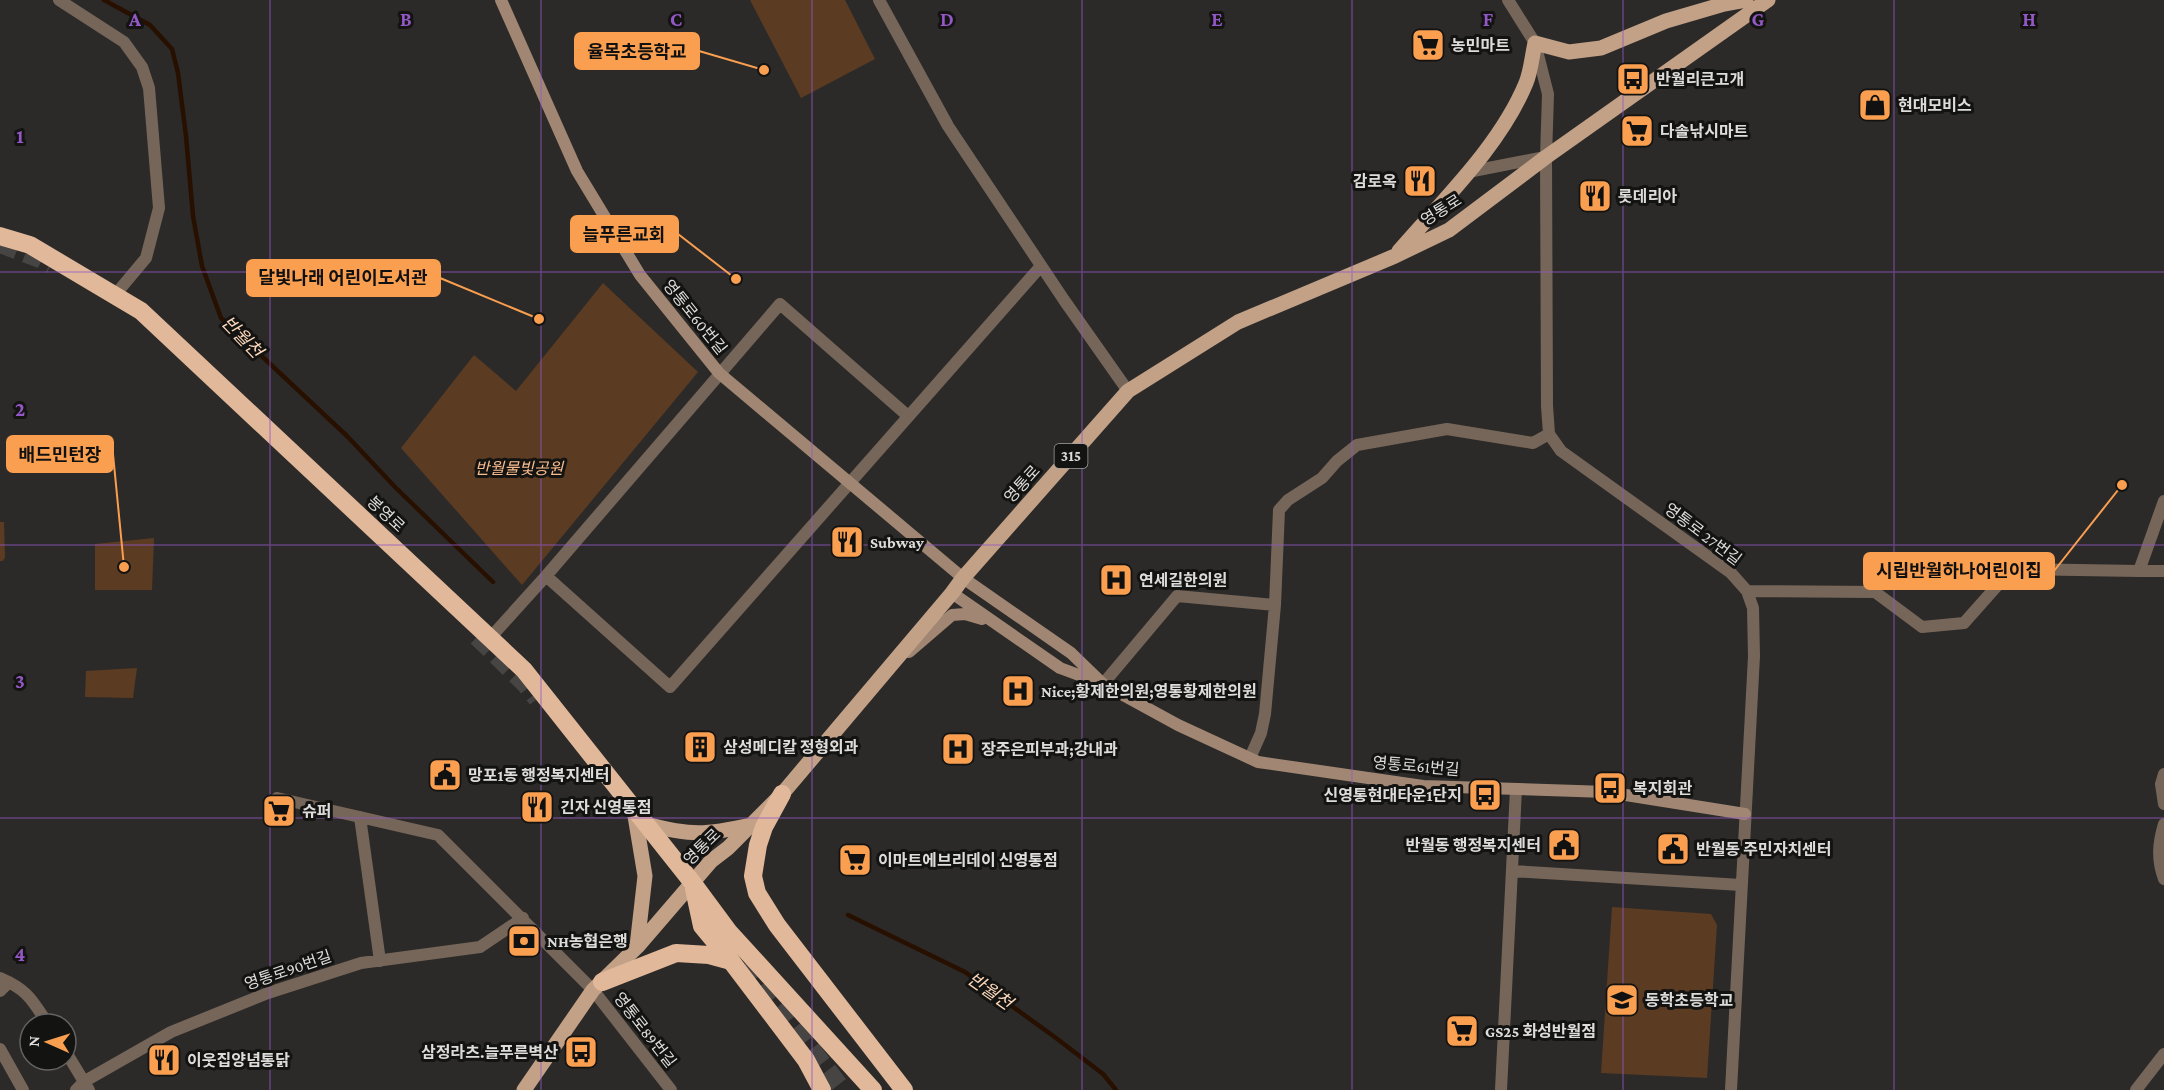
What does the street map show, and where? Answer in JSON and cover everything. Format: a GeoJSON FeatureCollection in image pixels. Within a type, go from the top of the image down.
{"type":"FeatureCollection","features":[{"type":"Feature","properties":{"kind":"highway","name":"봉영로"},"geometry":{"type":"LineString","coordinates":[[0,236],[30,245],[141,311],[524,670],[729,932],[873,1090]]}},
{"type":"Feature","properties":{"kind":"highway"},"geometry":{"type":"LineString","coordinates":[[782,794],[758,845],[753,876],[757,893],[777,925],[904,1090]]}},
{"type":"Feature","properties":{"kind":"highway"},"geometry":{"type":"LineString","coordinates":[[692,882],[702,926],[806,1060],[822,1090]]}},
{"type":"Feature","properties":{"kind":"highway"},"geometry":{"type":"LineString","coordinates":[[597,986],[676,953],[709,955],[731,961]]}},
{"type":"Feature","properties":{"kind":"main road"},"geometry":{"type":"LineString","coordinates":[[1395,256],[1468,172],[1509,117],[1527,81],[1535,43],[1569,52],[1601,48],[1666,21],[1746,0]]}},
{"type":"Feature","properties":{"kind":"main road","name":"영통로"},"geometry":{"type":"LineString","coordinates":[[524,1090],[597,986],[637,947],[692,882],[782,794],[963,578],[1128,391],[1238,322],[1395,256],[1449,230],[1546,157],[1768,0]]}},
{"type":"Feature","properties":{"kind":"main road"},"geometry":{"type":"LineString","coordinates":[[634,810],[645,876],[637,947]]}},
{"type":"Feature","properties":{"kind":"main road"},"geometry":{"type":"LineString","coordinates":[[646,824],[675,832],[710,834],[751,825]]}},
{"type":"Feature","properties":{"kind":"street"},"geometry":{"type":"LineString","coordinates":[[59,0],[124,42],[142,67],[149,88],[159,208],[146,258],[115,296]]}},
{"type":"Feature","properties":{"kind":"street","name":"영통로60번길"},"geometry":{"type":"LineString","coordinates":[[501,0],[577,171],[639,275],[719,373],[963,578],[1071,653],[1103,684]]}},
{"type":"Feature","properties":{"kind":"street"},"geometry":{"type":"LineString","coordinates":[[879,0],[948,126],[1128,391]]}},
{"type":"Feature","properties":{"kind":"street","name":"영통로 27번길"},"geometry":{"type":"LineString","coordinates":[[1508,0],[1535,43],[1548,94],[1547,406],[1550,434],[1561,452],[1731,573],[1747,591]]}},
{"type":"Feature","properties":{"kind":"street"},"geometry":{"type":"LineString","coordinates":[[1468,172],[1546,157]]}},
{"type":"Feature","properties":{"kind":"street"},"geometry":{"type":"LineString","coordinates":[[546,576],[670,687],[1041,266]]}},
{"type":"Feature","properties":{"kind":"street"},"geometry":{"type":"LineString","coordinates":[[490,638],[780,304],[908,416]]}},
{"type":"Feature","properties":{"kind":"street"},"geometry":{"type":"LineString","coordinates":[[1250,759],[1261,733],[1265,714],[1275,605],[1279,510],[1288,500],[1322,478],[1337,461],[1357,445],[1447,429],[1533,443],[1561,452]]}},
{"type":"Feature","properties":{"kind":"street"},"geometry":{"type":"LineString","coordinates":[[1533,443],[1550,434]]}},
{"type":"Feature","properties":{"kind":"street"},"geometry":{"type":"LineString","coordinates":[[2139,571],[2164,501]]}},
{"type":"Feature","properties":{"kind":"street"},"geometry":{"type":"LineString","coordinates":[[1731,1090],[1754,656],[1753,608],[1747,591],[1875,592],[1922,627],[1964,623],[2012,569],[2164,571]]}},
{"type":"Feature","properties":{"kind":"street"},"geometry":{"type":"LineString","coordinates":[[952,593],[1060,668],[1103,684],[1177,596],[1275,605]]}},
{"type":"Feature","properties":{"kind":"street"},"geometry":{"type":"LineString","coordinates":[[890,664],[908,653],[952,615],[965,614],[993,622]]}},
{"type":"Feature","properties":{"kind":"street","name":"영통로61번길"},"geometry":{"type":"LineString","coordinates":[[1103,684],[1178,725],[1258,762],[1424,786],[1607,792],[1744,814]]}},
{"type":"Feature","properties":{"kind":"street"},"geometry":{"type":"LineString","coordinates":[[2164,774],[2161,784],[2164,804]]}},
{"type":"Feature","properties":{"kind":"street"},"geometry":{"type":"LineString","coordinates":[[1501,1090],[1516,789]]}},
{"type":"Feature","properties":{"kind":"street"},"geometry":{"type":"LineString","coordinates":[[277,798],[438,835],[597,986]]}},
{"type":"Feature","properties":{"kind":"street"},"geometry":{"type":"LineString","coordinates":[[360,817],[380,961]]}},
{"type":"Feature","properties":{"kind":"street"},"geometry":{"type":"LineString","coordinates":[[2164,824],[2158,864],[2164,879]]}},
{"type":"Feature","properties":{"kind":"street"},"geometry":{"type":"LineString","coordinates":[[1512,871],[1741,885]]}},
{"type":"Feature","properties":{"kind":"street","name":"영통로90번길"},"geometry":{"type":"LineString","coordinates":[[84,1087],[171,1032],[268,993],[361,963],[480,947],[523,918]]}},
{"type":"Feature","properties":{"kind":"street"},"geometry":{"type":"LineString","coordinates":[[3,984],[19,986],[40,1012]]}},
{"type":"Feature","properties":{"kind":"street","name":"영통로89번길"},"geometry":{"type":"LineString","coordinates":[[597,986],[671,1090]]}},
{"type":"Feature","properties":{"kind":"street"},"geometry":{"type":"LineString","coordinates":[[0,1049],[23,1090]]}},
{"type":"Feature","properties":{"kind":"street"},"geometry":{"type":"LineString","coordinates":[[2136,1090],[2164,1054]]}},
{"type":"Feature","properties":{"kind":"street"},"geometry":{"type":"LineString","coordinates":[[76,1072],[84,1087]]}},
{"type":"Feature","properties":{"kind":"green space"},"geometry":{"type":"Polygon","coordinates":[[[750,0],[845,0],[875,59],[801,98],[750,0]]]}},
{"type":"Feature","properties":{"kind":"green space","name":"반월물빛공원"},"geometry":{"type":"Polygon","coordinates":[[[603,283],[698,372],[522,585],[401,448],[474,355],[516,391],[603,283]]]}},
{"type":"Feature","properties":{"kind":"green space"},"geometry":{"type":"Polygon","coordinates":[[[0,522],[4,522],[5,557],[3,561],[0,561],[0,522]]]}},
{"type":"Feature","properties":{"kind":"green space"},"geometry":{"type":"Polygon","coordinates":[[[154,538],[152,590],[95,590],[95,544],[154,538]]]}},
{"type":"Feature","properties":{"kind":"green space"},"geometry":{"type":"Polygon","coordinates":[[[137,668],[133,698],[85,697],[86,671],[137,668]]]}},
{"type":"Feature","properties":{"kind":"green space"},"geometry":{"type":"Polygon","coordinates":[[[1612,907],[1711,914],[1717,925],[1707,1078],[1601,1073],[1612,907]]]}},
{"type":"Feature","properties":{"kind":"waterway","name":"반월천"},"geometry":{"type":"LineString","coordinates":[[104,0],[150,25],[172,49],[178,73],[193,216],[202,266],[221,318],[347,436],[396,488],[493,582]]}},
{"type":"Feature","properties":{"kind":"waterway","name":"반월천"},"geometry":{"type":"LineString","coordinates":[[848,915],[965,972],[1103,1074],[1116,1090]]}},
{"type":"Feature","properties":{"kind":"tunnel"},"geometry":{"type":"LineString","coordinates":[[0,244],[51,265]]}},
{"type":"Feature","properties":{"kind":"tunnel"},"geometry":{"type":"LineString","coordinates":[[477,637],[525,684],[537,699]]}},
{"type":"Feature","properties":{"kind":"tunnel"},"geometry":{"type":"LineString","coordinates":[[729,942],[843,1090]]}},
{"type":"Feature","properties":{"kind":"place","name":"농민마트"},"geometry":{"type":"Point","coordinates":[1428,45]}},
{"type":"Feature","properties":{"kind":"place","name":"율목초등학교"},"geometry":{"type":"Point","coordinates":[764,70]}},
{"type":"Feature","properties":{"kind":"place","name":"반월리큰고개"},"geometry":{"type":"Point","coordinates":[1633,79]}},
{"type":"Feature","properties":{"kind":"place","name":"현대모비스"},"geometry":{"type":"Point","coordinates":[1875,105]}},
{"type":"Feature","properties":{"kind":"place","name":"다솔낚시마트"},"geometry":{"type":"Point","coordinates":[1637,131]}},
{"type":"Feature","properties":{"kind":"place","name":"감로옥"},"geometry":{"type":"Point","coordinates":[1420,181]}},
{"type":"Feature","properties":{"kind":"place","name":"롯데리아"},"geometry":{"type":"Point","coordinates":[1595,196]}},
{"type":"Feature","properties":{"kind":"place","name":"늘푸른교회"},"geometry":{"type":"Point","coordinates":[736,279]}},
{"type":"Feature","properties":{"kind":"place","name":"달빛나래 어린이도서관"},"geometry":{"type":"Point","coordinates":[539,319]}},
{"type":"Feature","properties":{"kind":"place","name":"시립반월하나어린이집"},"geometry":{"type":"Point","coordinates":[2122,485]}},
{"type":"Feature","properties":{"kind":"place","name":"Subway"},"geometry":{"type":"Point","coordinates":[847,542]}},
{"type":"Feature","properties":{"kind":"place","name":"배드민턴장"},"geometry":{"type":"Point","coordinates":[124,567]}},
{"type":"Feature","properties":{"kind":"place","name":"연세길한의원"},"geometry":{"type":"Point","coordinates":[1116,580]}},
{"type":"Feature","properties":{"kind":"place","name":"Nice;황제한의원;영통황제한의원"},"geometry":{"type":"Point","coordinates":[1018,691]}},
{"type":"Feature","properties":{"kind":"place","name":"삼성메디칼 정형외과"},"geometry":{"type":"Point","coordinates":[700,747]}},
{"type":"Feature","properties":{"kind":"place","name":"장주은피부과;강내과"},"geometry":{"type":"Point","coordinates":[958,749]}},
{"type":"Feature","properties":{"kind":"place","name":"망포1동 행정복지센터"},"geometry":{"type":"Point","coordinates":[445,775]}},
{"type":"Feature","properties":{"kind":"place","name":"복지회관"},"geometry":{"type":"Point","coordinates":[1610,788]}},
{"type":"Feature","properties":{"kind":"place","name":"신영통현대타운1단지"},"geometry":{"type":"Point","coordinates":[1485,795]}},
{"type":"Feature","properties":{"kind":"place","name":"긴자 신영통점"},"geometry":{"type":"Point","coordinates":[537,807]}},
{"type":"Feature","properties":{"kind":"place","name":"슈퍼"},"geometry":{"type":"Point","coordinates":[279,811]}},
{"type":"Feature","properties":{"kind":"place","name":"반월동 행정복지센터"},"geometry":{"type":"Point","coordinates":[1564,845]}},
{"type":"Feature","properties":{"kind":"place","name":"반월동 주민자치센터"},"geometry":{"type":"Point","coordinates":[1673,849]}},
{"type":"Feature","properties":{"kind":"place","name":"이마트에브리데이 신영통점"},"geometry":{"type":"Point","coordinates":[855,860]}},
{"type":"Feature","properties":{"kind":"place","name":"NH농협은행"},"geometry":{"type":"Point","coordinates":[524,941]}},
{"type":"Feature","properties":{"kind":"place","name":"동학초등학교"},"geometry":{"type":"Point","coordinates":[1622,1000]}},
{"type":"Feature","properties":{"kind":"place","name":"GS25 화성반월점"},"geometry":{"type":"Point","coordinates":[1462,1031]}},
{"type":"Feature","properties":{"kind":"place","name":"삼정라츠.늘푸른벽산"},"geometry":{"type":"Point","coordinates":[581,1052]}},
{"type":"Feature","properties":{"kind":"place","name":"이웃집양념통닭"},"geometry":{"type":"Point","coordinates":[164,1060]}}]}
